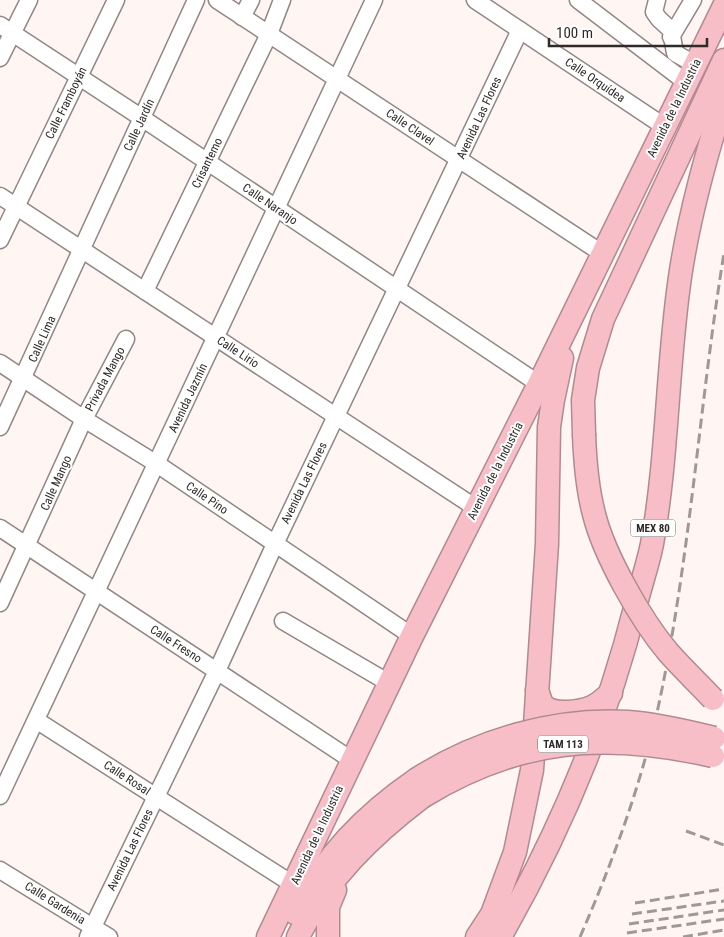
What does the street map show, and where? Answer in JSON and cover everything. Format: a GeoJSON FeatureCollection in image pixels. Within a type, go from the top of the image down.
{"type":"FeatureCollection","features":[{"type":"Feature","properties":{"kind":"highway","name":"Avenida de la Industria"},"geometry":{"type":"LineString","coordinates":[[268,937],[412,636],[539,384],[724,6]]}},
{"type":"Feature","properties":{"kind":"highway"},"geometry":{"type":"LineString","coordinates":[[718,702],[668,651],[649,626],[608,553],[594,515],[586,476],[584,392],[588,368],[603,319],[724,60]]}},
{"type":"Feature","properties":{"kind":"highway","name":"MEX 80"},"geometry":{"type":"LineString","coordinates":[[500,937],[523,898],[577,780],[621,663],[652,544],[671,382],[680,279],[690,226],[724,97]]}},
{"type":"Feature","properties":{"kind":"highway"},"geometry":{"type":"LineString","coordinates":[[477,937],[492,914],[515,852],[532,770],[547,544],[549,426],[558,374],[578,304]]}},
{"type":"Feature","properties":{"kind":"highway"},"geometry":{"type":"LineString","coordinates":[[537,690],[542,704],[552,711],[587,709],[611,693]]}},
{"type":"Feature","properties":{"kind":"highway","name":"TAM 113"},"geometry":{"type":"LineString","coordinates":[[347,864],[364,844],[420,788],[451,779],[479,767],[548,746],[579,742],[642,743],[719,748]]}},
{"type":"Feature","properties":{"kind":"highway"},"geometry":{"type":"LineString","coordinates":[[282,937],[305,894],[348,835],[386,802],[420,788]]}},
{"type":"Feature","properties":{"kind":"highway"},"geometry":{"type":"LineString","coordinates":[[298,937],[314,908],[347,864]]}},
{"type":"Feature","properties":{"kind":"highway"},"geometry":{"type":"LineString","coordinates":[[328,937],[328,906],[347,864]]}},
{"type":"Feature","properties":{"kind":"street"},"geometry":{"type":"LineString","coordinates":[[0,58],[7,28],[29,0]]}},
{"type":"Feature","properties":{"kind":"street","name":"Calle Framboyán"},"geometry":{"type":"LineString","coordinates":[[0,240],[116,0]]}},
{"type":"Feature","properties":{"kind":"street","name":"Calle Jardín"},"geometry":{"type":"LineString","coordinates":[[82,250],[196,0]]}},
{"type":"Feature","properties":{"kind":"street","name":"Calle Clavel"},"geometry":{"type":"LineString","coordinates":[[217,0],[602,254]]}},
{"type":"Feature","properties":{"kind":"street"},"geometry":{"type":"LineString","coordinates":[[242,17],[251,0]]}},
{"type":"Feature","properties":{"kind":"street","name":"Crisantemo"},"geometry":{"type":"LineString","coordinates":[[145,291],[269,34],[282,0]]}},
{"type":"Feature","properties":{"kind":"street","name":"Avenida Jazmín"},"geometry":{"type":"LineString","coordinates":[[0,796],[158,464],[275,207],[374,0]]}},
{"type":"Feature","properties":{"kind":"street","name":"Calle Orquídea"},"geometry":{"type":"LineString","coordinates":[[475,0],[665,127]]}},
{"type":"Feature","properties":{"kind":"street"},"geometry":{"type":"LineString","coordinates":[[578,0],[692,74]]}},
{"type":"Feature","properties":{"kind":"street"},"geometry":{"type":"LineString","coordinates":[[657,0],[654,12],[659,19],[670,27],[675,54],[692,74]]}},
{"type":"Feature","properties":{"kind":"street"},"geometry":{"type":"LineString","coordinates":[[671,37],[692,0]]}},
{"type":"Feature","properties":{"kind":"street","name":"Calle Naranjo"},"geometry":{"type":"LineString","coordinates":[[7,28],[539,384]]}},
{"type":"Feature","properties":{"kind":"street","name":"Avenida Las Flores"},"geometry":{"type":"LineString","coordinates":[[90,932],[217,671],[274,544],[520,30]]}},
{"type":"Feature","properties":{"kind":"street","name":"Calle Lirio"},"geometry":{"type":"LineString","coordinates":[[0,196],[476,508]]}},
{"type":"Feature","properties":{"kind":"street","name":"Calle Lima"},"geometry":{"type":"LineString","coordinates":[[0,427],[82,250]]}},
{"type":"Feature","properties":{"kind":"street","name":"Privada Mango"},"geometry":{"type":"LineString","coordinates":[[84,419],[126,339]]}},
{"type":"Feature","properties":{"kind":"street","name":"Calle Pino"},"geometry":{"type":"LineString","coordinates":[[0,363],[84,419],[158,464],[412,636]]}},
{"type":"Feature","properties":{"kind":"street","name":"Calle Mango"},"geometry":{"type":"LineString","coordinates":[[27,546],[84,419]]}},
{"type":"Feature","properties":{"kind":"street","name":"Calle Fresno"},"geometry":{"type":"LineString","coordinates":[[0,528],[353,761]]}},
{"type":"Feature","properties":{"kind":"street"},"geometry":{"type":"LineString","coordinates":[[0,603],[27,546]]}},
{"type":"Feature","properties":{"kind":"street"},"geometry":{"type":"LineString","coordinates":[[283,621],[389,683]]}},
{"type":"Feature","properties":{"kind":"street","name":"Calle Rosal"},"geometry":{"type":"LineString","coordinates":[[36,720],[294,885]]}},
{"type":"Feature","properties":{"kind":"street","name":"Calle Gardenia"},"geometry":{"type":"LineString","coordinates":[[0,870],[90,932],[109,937]]}},
{"type":"Feature","properties":{"kind":"railway"},"geometry":{"type":"LineString","coordinates":[[580,937],[605,878],[627,817],[646,756],[661,694],[688,529],[708,363],[724,253]]}},
{"type":"Feature","properties":{"kind":"railway"},"geometry":{"type":"LineString","coordinates":[[686,831],[724,845]]}},
{"type":"Feature","properties":{"kind":"railway"},"geometry":{"type":"LineString","coordinates":[[635,903],[724,889]]}},
{"type":"Feature","properties":{"kind":"railway"},"geometry":{"type":"LineString","coordinates":[[632,914],[724,901]]}},
{"type":"Feature","properties":{"kind":"railway"},"geometry":{"type":"LineString","coordinates":[[629,924],[724,910]]}},
{"type":"Feature","properties":{"kind":"railway"},"geometry":{"type":"LineString","coordinates":[[627,933],[724,919]]}},
{"type":"Feature","properties":{"kind":"railway"},"geometry":{"type":"LineString","coordinates":[[683,937],[724,930]]}}]}
